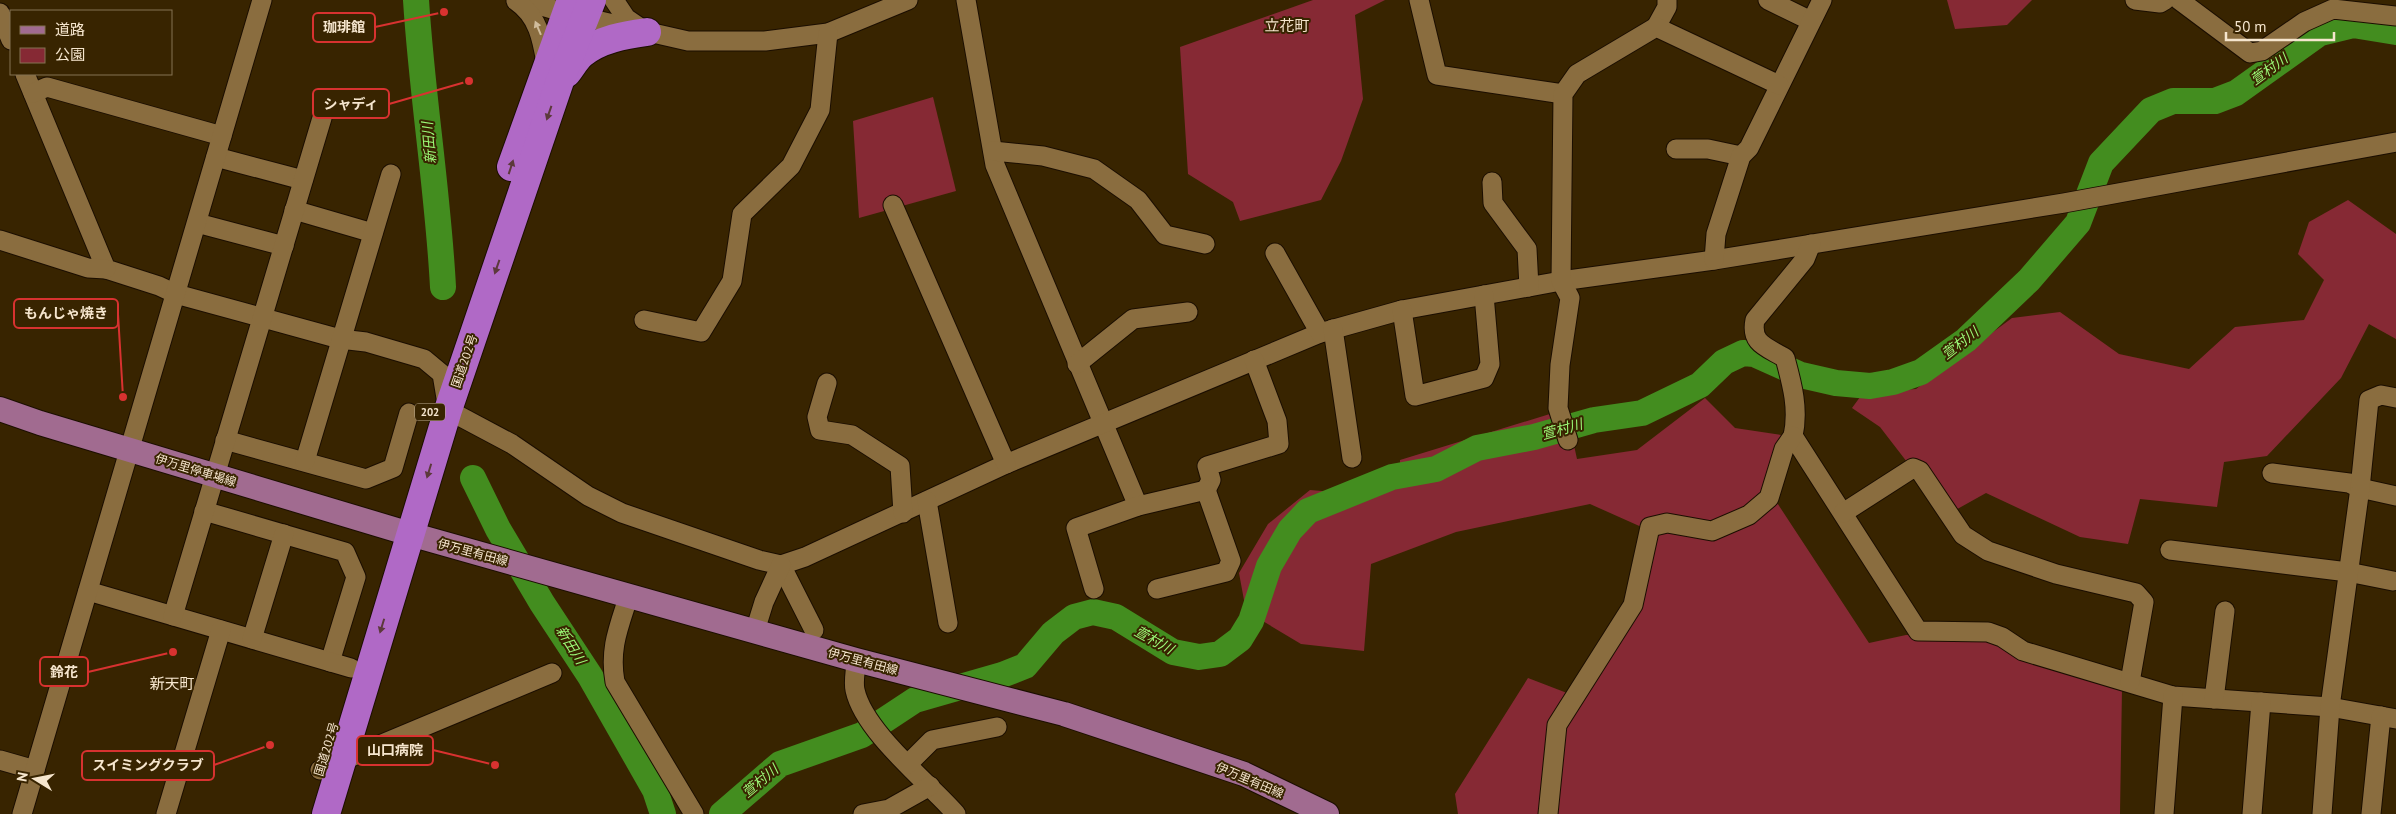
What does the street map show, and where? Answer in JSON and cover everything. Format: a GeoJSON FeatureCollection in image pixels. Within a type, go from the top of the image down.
{"type":"FeatureCollection","features":[{"type":"Feature","properties":{"kind":"highway","name":"国道202号"},"geometry":{"type":"LineString","coordinates":[[306,814],[331,766],[401,532],[442,374],[578,8]]}},
{"type":"Feature","properties":{"kind":"highway"},"geometry":{"type":"LineString","coordinates":[[553,73],[610,39],[647,32]]}},
{"type":"Feature","properties":{"kind":"highway","name":"国道202号"},"geometry":{"type":"LineString","coordinates":[[326,814],[341,665],[401,532],[448,410],[553,73]]}},
{"type":"Feature","properties":{"kind":"main road","name":"伊万里停車場線"},"geometry":{"type":"LineString","coordinates":[[0,408],[40,423],[401,532]]}},
{"type":"Feature","properties":{"kind":"main road","name":"伊万里有田線"},"geometry":{"type":"LineString","coordinates":[[401,532],[629,594],[856,660],[1064,714],[1244,774],[1327,814]]}},
{"type":"Feature","properties":{"kind":"street"},"geometry":{"type":"LineString","coordinates":[[22,814],[262,0]]}},
{"type":"Feature","properties":{"kind":"street"},"geometry":{"type":"LineString","coordinates":[[514,0],[523,6],[534,19],[553,73]]}},
{"type":"Feature","properties":{"kind":"street"},"geometry":{"type":"LineString","coordinates":[[521,0],[578,8],[647,32],[688,41],[765,41],[828,33],[908,0]]}},
{"type":"Feature","properties":{"kind":"street"},"geometry":{"type":"LineString","coordinates":[[614,0],[626,18],[647,32]]}},
{"type":"Feature","properties":{"kind":"street"},"geometry":{"type":"LineString","coordinates":[[966,0],[995,165],[1138,506]]}},
{"type":"Feature","properties":{"kind":"street"},"geometry":{"type":"LineString","coordinates":[[1419,0],[1437,75],[1563,94]]}},
{"type":"Feature","properties":{"kind":"street"},"geometry":{"type":"LineString","coordinates":[[1568,440],[1558,408],[1560,365],[1570,298],[1561,281],[1563,94],[1577,74],[1656,27],[1667,7],[1667,0]]}},
{"type":"Feature","properties":{"kind":"street"},"geometry":{"type":"LineString","coordinates":[[1768,0],[1811,21]]}},
{"type":"Feature","properties":{"kind":"street"},"geometry":{"type":"LineString","coordinates":[[1714,260],[1716,234],[1741,156],[1750,148],[1822,0]]}},
{"type":"Feature","properties":{"kind":"street"},"geometry":{"type":"LineString","coordinates":[[2135,0],[2160,3],[2164,0]]}},
{"type":"Feature","properties":{"kind":"street"},"geometry":{"type":"LineString","coordinates":[[2179,0],[2250,53],[2262,51],[2304,22],[2333,9],[2396,16]]}},
{"type":"Feature","properties":{"kind":"street"},"geometry":{"type":"LineString","coordinates":[[0,13],[10,38]]}},
{"type":"Feature","properties":{"kind":"street"},"geometry":{"type":"LineString","coordinates":[[1656,27],[1779,85]]}},
{"type":"Feature","properties":{"kind":"street"},"geometry":{"type":"LineString","coordinates":[[644,320],[701,332],[732,281],[742,214],[791,166],[820,110],[828,33]]}},
{"type":"Feature","properties":{"kind":"street"},"geometry":{"type":"LineString","coordinates":[[25,75],[106,269]]}},
{"type":"Feature","properties":{"kind":"street"},"geometry":{"type":"LineString","coordinates":[[33,93],[47,87],[222,136]]}},
{"type":"Feature","properties":{"kind":"street"},"geometry":{"type":"LineString","coordinates":[[173,616],[322,118]]}},
{"type":"Feature","properties":{"kind":"street"},"geometry":{"type":"LineString","coordinates":[[0,240],[88,268],[106,269],[159,286],[176,294],[340,339],[366,342],[424,359],[442,374],[448,410],[512,444],[588,496],[622,513],[759,560],[781,565],[805,557],[1006,464],[1254,360],[1326,331],[1402,310],[1561,281],[1714,260],[2064,203],[2396,142]]}},
{"type":"Feature","properties":{"kind":"street"},"geometry":{"type":"LineString","coordinates":[[1676,149],[1708,149],[1741,156]]}},
{"type":"Feature","properties":{"kind":"street"},"geometry":{"type":"LineString","coordinates":[[993,151],[1044,156],[1094,169],[1138,200],[1165,235],[1205,244]]}},
{"type":"Feature","properties":{"kind":"street"},"geometry":{"type":"LineString","coordinates":[[216,157],[303,180]]}},
{"type":"Feature","properties":{"kind":"street"},"geometry":{"type":"LineString","coordinates":[[305,461],[391,174]]}},
{"type":"Feature","properties":{"kind":"street"},"geometry":{"type":"LineString","coordinates":[[1492,182],[1493,202],[1527,249],[1530,287]]}},
{"type":"Feature","properties":{"kind":"street"},"geometry":{"type":"LineString","coordinates":[[893,205],[1006,464]]}},
{"type":"Feature","properties":{"kind":"street"},"geometry":{"type":"LineString","coordinates":[[294,210],[373,233]]}},
{"type":"Feature","properties":{"kind":"street"},"geometry":{"type":"LineString","coordinates":[[197,223],[284,246]]}},
{"type":"Feature","properties":{"kind":"street"},"geometry":{"type":"LineString","coordinates":[[1548,814],[1557,725],[1633,605],[1650,528],[1667,523],[1712,531],[1749,515],[1769,498],[1784,449],[1793,436],[1796,422],[1792,384],[1785,358],[1756,340],[1753,331],[1755,320],[1805,259],[1810,244]]}},
{"type":"Feature","properties":{"kind":"street"},"geometry":{"type":"LineString","coordinates":[[1275,253],[1326,331],[1352,458]]}},
{"type":"Feature","properties":{"kind":"street"},"geometry":{"type":"LineString","coordinates":[[1402,310],[1416,396],[1484,378],[1490,364],[1484,295]]}},
{"type":"Feature","properties":{"kind":"street"},"geometry":{"type":"LineString","coordinates":[[1077,364],[1133,319],[1188,312]]}},
{"type":"Feature","properties":{"kind":"street"},"geometry":{"type":"LineString","coordinates":[[1157,589],[1226,572],[1232,561],[1206,490],[1211,480],[1207,466],[1279,444],[1277,421],[1254,360]]}},
{"type":"Feature","properties":{"kind":"street"},"geometry":{"type":"LineString","coordinates":[[827,383],[817,417],[820,430],[852,435],[900,466],[903,513]]}},
{"type":"Feature","properties":{"kind":"street"},"geometry":{"type":"LineString","coordinates":[[2322,814],[2330,707],[2360,488],[2369,400],[2381,395],[2396,398]]}},
{"type":"Feature","properties":{"kind":"street"},"geometry":{"type":"LineString","coordinates":[[225,440],[305,461],[366,480],[393,468],[409,413]]}},
{"type":"Feature","properties":{"kind":"street"},"geometry":{"type":"LineString","coordinates":[[1793,436],[1918,631],[1988,632],[2002,638],[2023,652],[2173,696],[2330,707],[2388,718],[2371,814]]}},
{"type":"Feature","properties":{"kind":"street"},"geometry":{"type":"LineString","coordinates":[[1843,514],[1913,468],[1920,471],[1963,536],[1988,551],[2056,574],[2136,592],[2144,602],[2130,682]]}},
{"type":"Feature","properties":{"kind":"street"},"geometry":{"type":"LineString","coordinates":[[2272,473],[2349,483],[2360,488],[2396,496]]}},
{"type":"Feature","properties":{"kind":"street"},"geometry":{"type":"LineString","coordinates":[[1094,589],[1076,528],[1138,506],[1206,490]]}},
{"type":"Feature","properties":{"kind":"street"},"geometry":{"type":"LineString","coordinates":[[927,502],[948,623]]}},
{"type":"Feature","properties":{"kind":"street"},"geometry":{"type":"LineString","coordinates":[[88,591],[341,665],[356,577],[345,552],[204,510]]}},
{"type":"Feature","properties":{"kind":"street"},"geometry":{"type":"LineString","coordinates":[[252,639],[284,534]]}},
{"type":"Feature","properties":{"kind":"street"},"geometry":{"type":"LineString","coordinates":[[2170,550],[2348,572],[2393,581]]}},
{"type":"Feature","properties":{"kind":"street"},"geometry":{"type":"LineString","coordinates":[[781,565],[814,630]]}},
{"type":"Feature","properties":{"kind":"street"},"geometry":{"type":"LineString","coordinates":[[755,631],[764,602],[781,565]]}},
{"type":"Feature","properties":{"kind":"street"},"geometry":{"type":"LineString","coordinates":[[629,594],[615,640],[611,662],[615,682],[694,814]]}},
{"type":"Feature","properties":{"kind":"street"},"geometry":{"type":"LineString","coordinates":[[2214,699],[2225,611]]}},
{"type":"Feature","properties":{"kind":"street"},"geometry":{"type":"LineString","coordinates":[[166,814],[221,630]]}},
{"type":"Feature","properties":{"kind":"street"},"geometry":{"type":"LineString","coordinates":[[856,660],[855,690],[868,719],[882,738],[930,786],[949,812]]}},
{"type":"Feature","properties":{"kind":"street"},"geometry":{"type":"LineString","coordinates":[[331,766],[552,673]]}},
{"type":"Feature","properties":{"kind":"street"},"geometry":{"type":"LineString","coordinates":[[2164,814],[2173,696]]}},
{"type":"Feature","properties":{"kind":"street"},"geometry":{"type":"LineString","coordinates":[[2252,814],[2261,702]]}},
{"type":"Feature","properties":{"kind":"street"},"geometry":{"type":"LineString","coordinates":[[908,764],[932,740],[997,728]]}},
{"type":"Feature","properties":{"kind":"street"},"geometry":{"type":"LineString","coordinates":[[0,760],[35,770]]}},
{"type":"Feature","properties":{"kind":"street"},"geometry":{"type":"LineString","coordinates":[[863,814],[889,809],[930,786]]}},
{"type":"Feature","properties":{"kind":"green space"},"geometry":{"type":"Polygon","coordinates":[[[1313,0],[1385,0],[1355,15],[1363,99],[1341,161],[1321,200],[1240,221],[1233,202],[1188,174],[1180,47],[1313,0]]]}},
{"type":"Feature","properties":{"kind":"green space"},"geometry":{"type":"Polygon","coordinates":[[[1947,0],[2032,0],[2007,25],[1955,29],[1947,0]]]}},
{"type":"Feature","properties":{"kind":"green space"},"geometry":{"type":"Polygon","coordinates":[[[933,97],[956,191],[859,218],[853,121],[933,97]]]}},
{"type":"Feature","properties":{"kind":"green space"},"geometry":{"type":"Polygon","coordinates":[[[2348,200],[2396,234],[2396,339],[2369,324],[2341,378],[2267,456],[2224,462],[2217,507],[2140,499],[2128,544],[2080,537],[1986,493],[1952,512],[1907,462],[1880,427],[1852,408],[1863,393],[1916,389],[2012,318],[2060,312],[2119,354],[2189,369],[2235,327],[2304,320],[2324,280],[2298,254],[2309,222],[2348,200]]]}},
{"type":"Feature","properties":{"kind":"green space"},"geometry":{"type":"Polygon","coordinates":[[[1705,398],[1735,428],[1781,435],[1768,489],[1869,643],[1906,635],[1986,638],[2015,656],[2122,688],[2120,814],[1458,814],[1455,794],[1528,678],[1580,698],[1640,607],[1655,533],[1590,504],[1456,532],[1371,564],[1364,651],[1301,644],[1246,611],[1239,573],[1268,524],[1310,490],[1334,492],[1400,472],[1400,460],[1566,409],[1577,459],[1637,450],[1705,398]]]}},
{"type":"Feature","properties":{"kind":"waterway","name":"新田川"},"geometry":{"type":"LineString","coordinates":[[416,0],[438,215],[443,287]]}},
{"type":"Feature","properties":{"kind":"waterway","name":"萱村川"},"geometry":{"type":"LineString","coordinates":[[722,814],[780,764],[862,735],[915,700],[1002,675],[1025,666],[1053,633],[1074,617],[1093,612],[1116,617],[1173,652],[1199,657],[1220,654],[1240,639],[1251,621],[1269,566],[1290,530],[1308,511],[1392,477],[1436,469],[1477,448],[1534,437],[1594,420],[1642,413],[1700,385],[1724,362],[1743,353],[1754,354],[1801,375],[1836,383],[1870,386],[1893,382],[1921,372],[1966,340],[2029,280],[2078,223],[2101,163],[2151,110],[2173,101],[2215,101],[2236,93],[2320,33],[2353,25],[2396,32]]}},
{"type":"Feature","properties":{"kind":"waterway","name":"新田川"},"geometry":{"type":"LineString","coordinates":[[473,478],[498,529],[542,603],[590,676],[655,790],[663,814]]}},
{"type":"Feature","properties":{"kind":"place","name":"珈琲館"},"geometry":{"type":"Point","coordinates":[444,12]}},
{"type":"Feature","properties":{"kind":"place","name":"シャディ"},"geometry":{"type":"Point","coordinates":[469,81]}},
{"type":"Feature","properties":{"kind":"place","name":"もんじゃ焼き"},"geometry":{"type":"Point","coordinates":[123,397]}},
{"type":"Feature","properties":{"kind":"place","name":"鈴花"},"geometry":{"type":"Point","coordinates":[173,652]}},
{"type":"Feature","properties":{"kind":"place","name":"スイミングクラブ"},"geometry":{"type":"Point","coordinates":[270,745]}},
{"type":"Feature","properties":{"kind":"place","name":"山口病院"},"geometry":{"type":"Point","coordinates":[495,765]}},
{"type":"Feature","properties":{"kind":"district","name":"立花町"},"geometry":{"type":"Point","coordinates":[1287,25]}},
{"type":"Feature","properties":{"kind":"district","name":"新天町"},"geometry":{"type":"Point","coordinates":[172,683]}}]}
